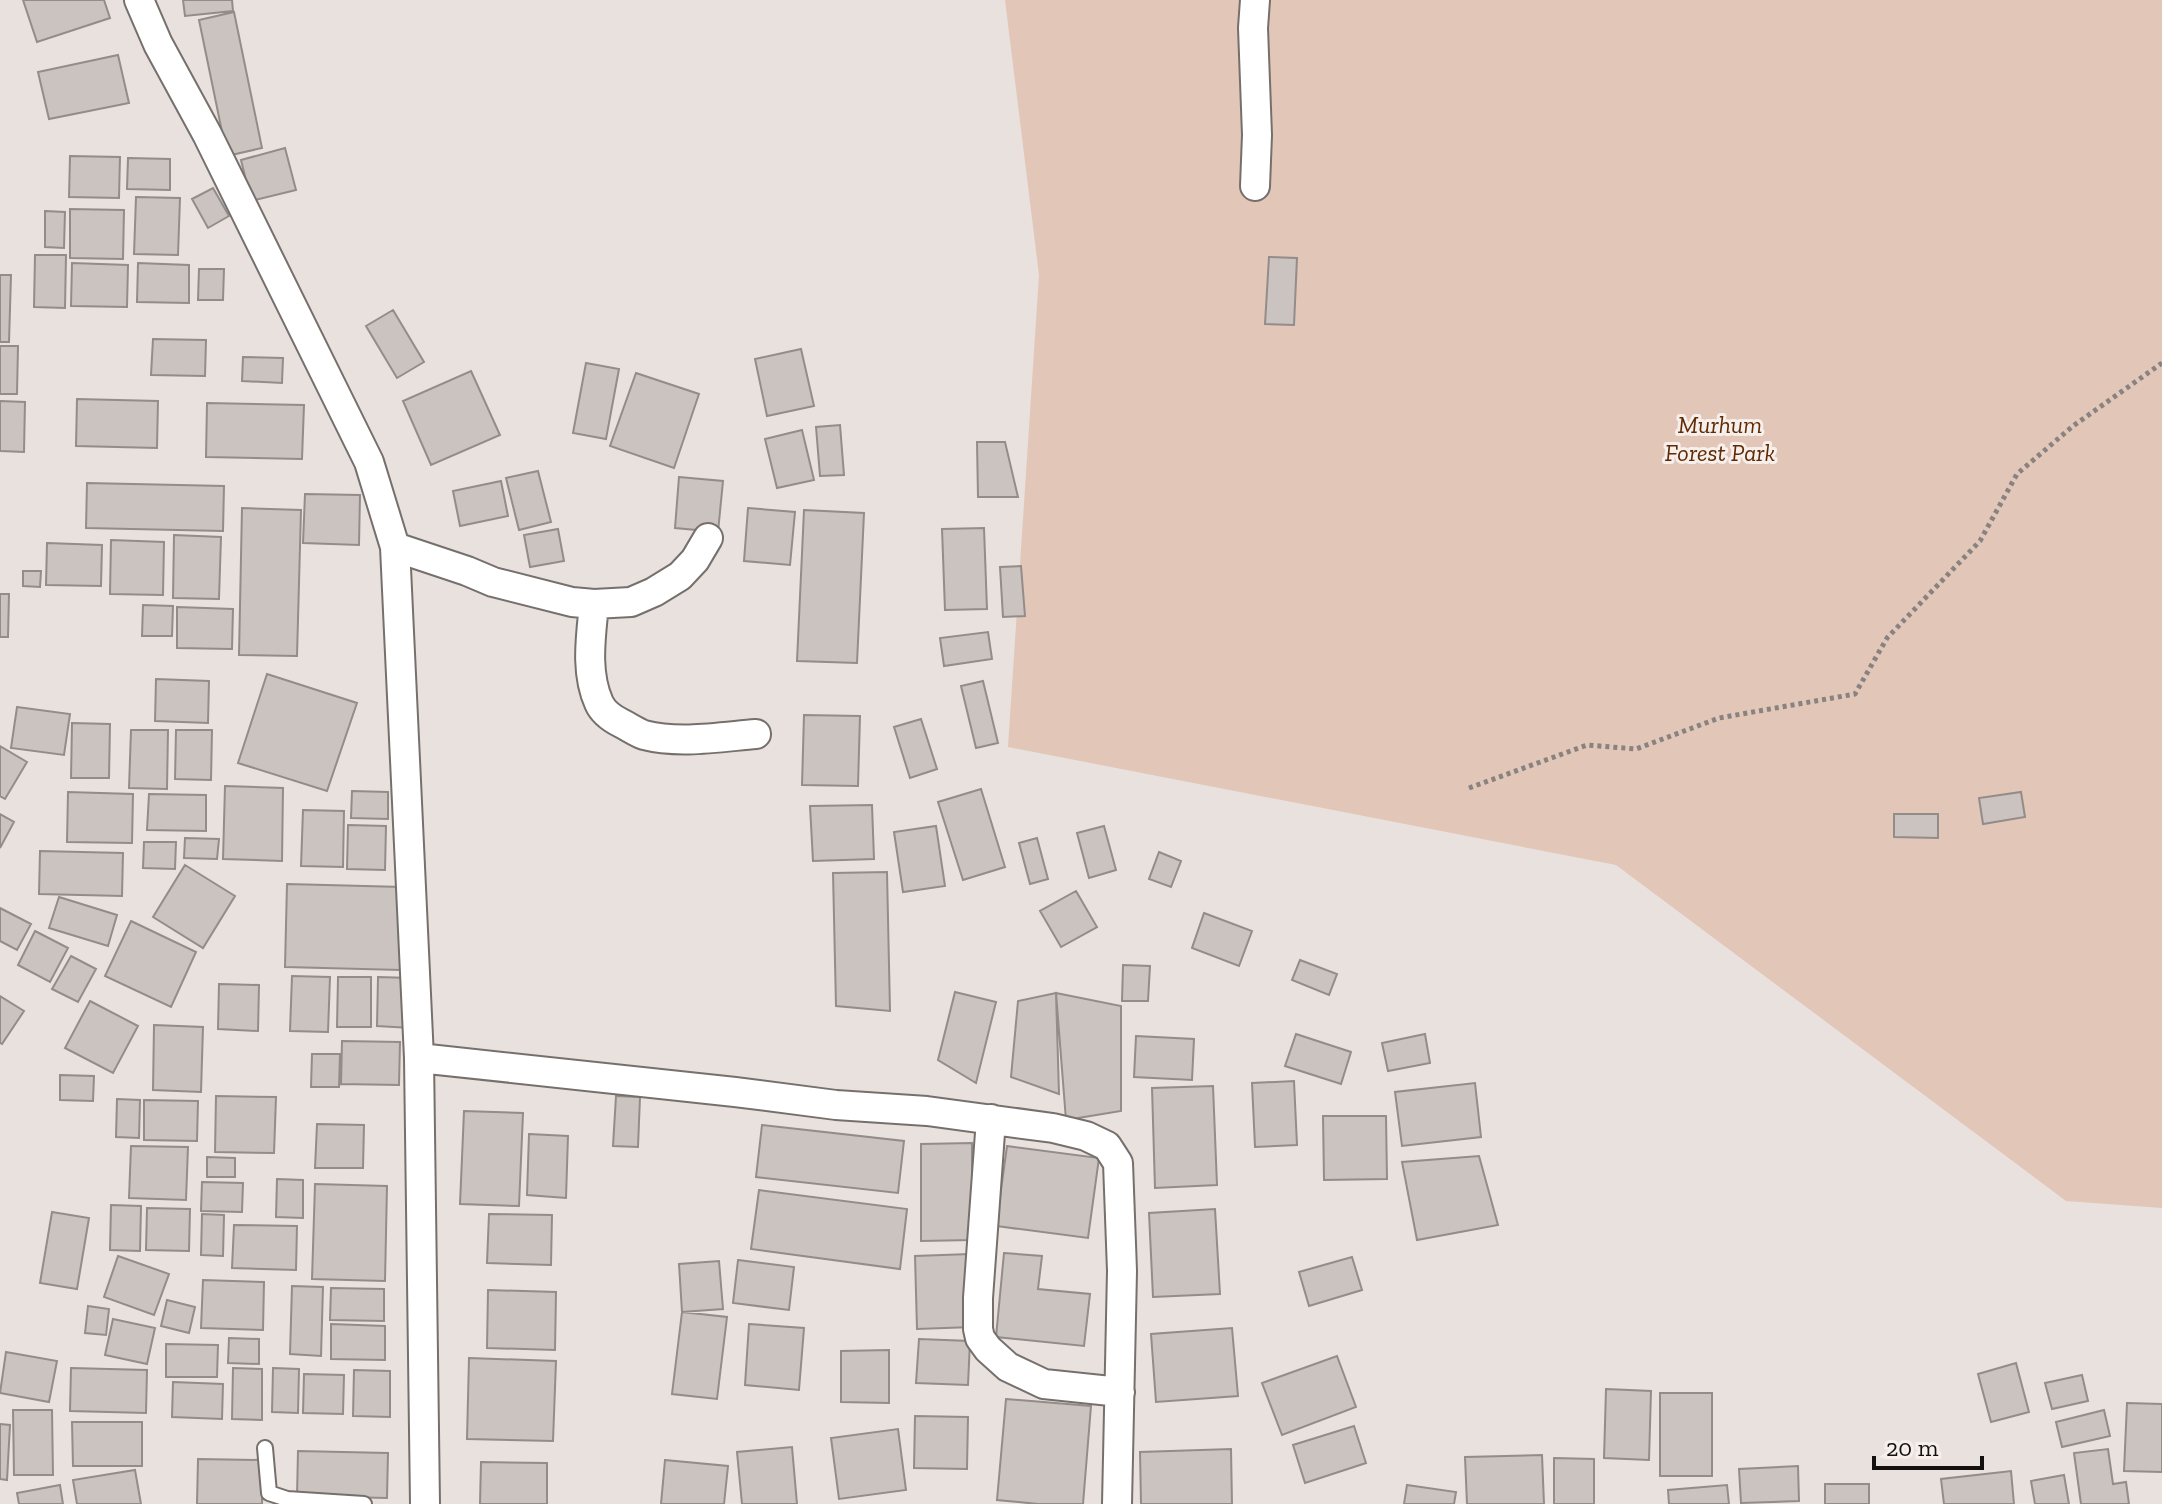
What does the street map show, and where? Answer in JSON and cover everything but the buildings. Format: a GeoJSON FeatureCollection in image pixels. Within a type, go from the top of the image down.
{"type":"FeatureCollection","features":[{"type":"Feature","properties":{"kind":"street"},"geometry":{"type":"LineString","coordinates":[[139,0],[158,44],[207,134],[369,462],[395,547],[419,1058],[425,1504]]}},
{"type":"Feature","properties":{"kind":"street"},"geometry":{"type":"LineString","coordinates":[[1255,0],[1255,186]]}},
{"type":"Feature","properties":{"kind":"street"},"geometry":{"type":"LineString","coordinates":[[395,547],[493,582],[572,602],[594,604],[631,602],[654,592],[680,576],[695,560],[708,538]]}},
{"type":"Feature","properties":{"kind":"street"},"geometry":{"type":"LineString","coordinates":[[594,604],[590,652],[594,686],[600,706],[613,719],[642,734],[674,738],[756,734]]}},
{"type":"Feature","properties":{"kind":"street"},"geometry":{"type":"LineString","coordinates":[[419,1058],[836,1105],[991,1119],[1053,1128],[1086,1136],[1107,1146],[1118,1163],[1122,1271],[1117,1504]]}},
{"type":"Feature","properties":{"kind":"street"},"geometry":{"type":"LineString","coordinates":[[991,1119],[978,1298],[980,1338],[1008,1367],[1044,1384],[1120,1392]]}},
{"type":"Feature","properties":{"kind":"lane"},"geometry":{"type":"LineString","coordinates":[[265,1448],[269,1493],[287,1499],[364,1504]]}},
{"type":"Feature","properties":{"kind":"path"},"geometry":{"type":"LineString","coordinates":[[1469,788],[1587,745],[1636,749],[1719,718],[1855,694],[1887,638],[1980,541],[2017,474],[2073,426],[2162,363]]}},
{"type":"Feature","properties":{"kind":"green space","name":"Murhum Forest Park"},"geometry":{"type":"Polygon","coordinates":[[[1005,0],[2162,0],[2162,1208],[2066,1201],[1616,865],[1008,747],[1039,275],[1005,0]]]}}]}
